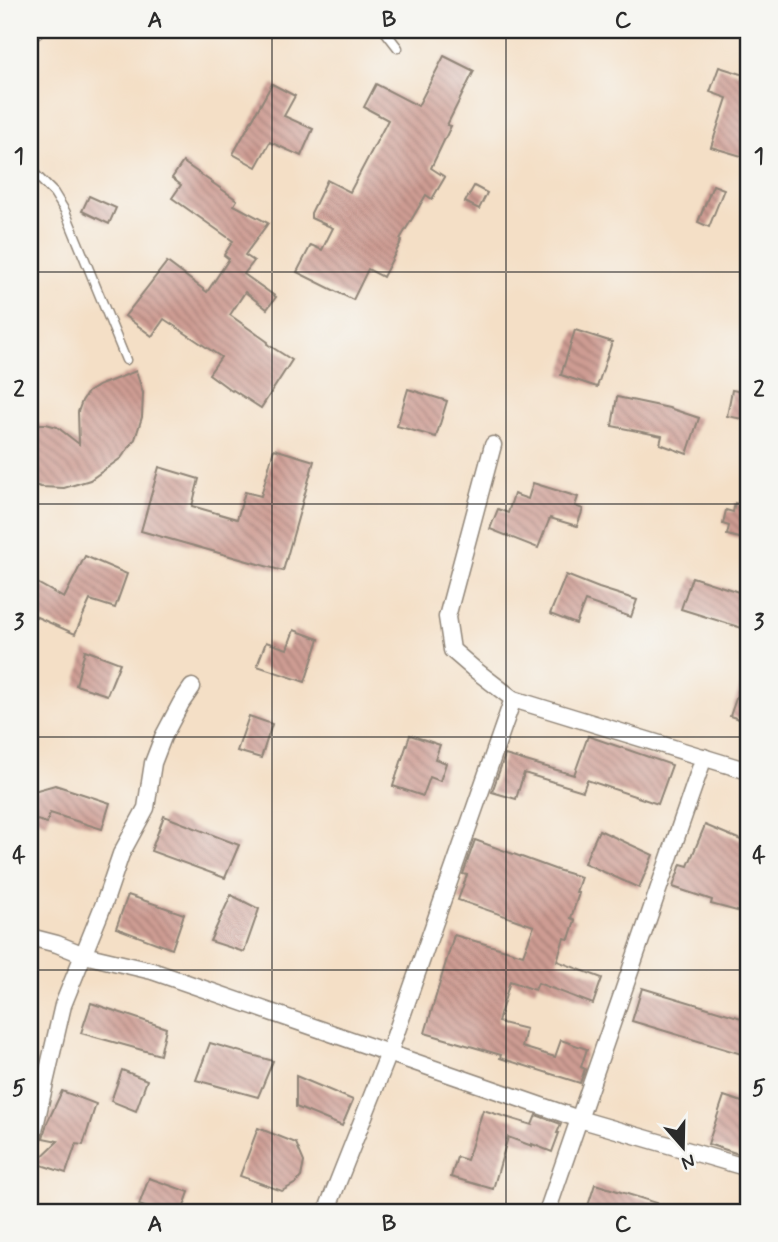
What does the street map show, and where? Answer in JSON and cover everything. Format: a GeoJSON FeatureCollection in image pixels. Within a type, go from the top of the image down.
{"type":"FeatureCollection","features":[{"type":"Feature","properties":{"kind":"street"},"geometry":{"type":"LineString","coordinates":[[30,34],[36,30]]}},
{"type":"Feature","properties":{"kind":"street"},"geometry":{"type":"LineString","coordinates":[[493,445],[447,617],[452,650],[513,699],[748,771]]}},
{"type":"Feature","properties":{"kind":"street"},"geometry":{"type":"LineString","coordinates":[[30,1148],[63,1005],[121,854],[146,808],[153,763],[163,737],[192,687]]}},
{"type":"Feature","properties":{"kind":"street"},"geometry":{"type":"LineString","coordinates":[[326,1212],[389,1053],[513,699]]}},
{"type":"Feature","properties":{"kind":"street"},"geometry":{"type":"LineString","coordinates":[[547,1212],[704,757]]}},
{"type":"Feature","properties":{"kind":"street"},"geometry":{"type":"LineString","coordinates":[[30,937],[84,955],[152,971],[579,1119],[748,1168]]}},
{"type":"Feature","properties":{"kind":"lane"},"geometry":{"type":"LineString","coordinates":[[384,30],[398,48]]}},
{"type":"Feature","properties":{"kind":"lane"},"geometry":{"type":"LineString","coordinates":[[30,169],[54,193],[65,211],[126,360]]}},
{"type":"Feature","properties":{"kind":"building"},"geometry":{"type":"Polygon","coordinates":[[[444,56],[474,71],[447,125],[451,126],[431,168],[445,177],[432,199],[426,195],[400,239],[402,240],[383,277],[368,269],[353,300],[297,272],[311,245],[322,250],[333,228],[311,218],[327,180],[350,192],[388,120],[364,107],[376,84],[418,106],[444,56]]]}},
{"type":"Feature","properties":{"kind":"building"},"geometry":{"type":"Polygon","coordinates":[[[719,67],[748,76],[748,158],[711,147],[727,98],[710,92],[719,67]]]}},
{"type":"Feature","properties":{"kind":"building"},"geometry":{"type":"Polygon","coordinates":[[[272,84],[295,96],[284,116],[313,129],[301,156],[270,142],[256,167],[233,154],[272,84]]]}},
{"type":"Feature","properties":{"kind":"building"},"geometry":{"type":"Polygon","coordinates":[[[183,162],[237,200],[234,205],[268,223],[245,255],[254,261],[244,274],[276,297],[267,309],[245,292],[230,315],[292,360],[261,408],[209,374],[221,357],[164,319],[152,336],[125,316],[167,262],[207,292],[229,259],[224,255],[233,241],[172,198],[181,185],[172,178],[183,162]]]}},
{"type":"Feature","properties":{"kind":"building"},"geometry":{"type":"Polygon","coordinates":[[[713,185],[724,189],[709,227],[698,222],[713,185]]]}},
{"type":"Feature","properties":{"kind":"building"},"geometry":{"type":"Polygon","coordinates":[[[474,186],[487,193],[479,209],[465,202],[474,186]]]}},
{"type":"Feature","properties":{"kind":"building"},"geometry":{"type":"Polygon","coordinates":[[[89,196],[116,208],[109,224],[82,211],[89,196]]]}},
{"type":"Feature","properties":{"kind":"building"},"geometry":{"type":"Polygon","coordinates":[[[575,330],[612,342],[597,387],[561,375],[575,330]]]}},
{"type":"Feature","properties":{"kind":"building"},"geometry":{"type":"Polygon","coordinates":[[[136,371],[143,393],[142,417],[135,439],[121,458],[90,480],[64,488],[30,484],[30,424],[57,427],[79,444],[78,412],[88,392],[136,371]]]}},
{"type":"Feature","properties":{"kind":"building"},"geometry":{"type":"Polygon","coordinates":[[[408,389],[447,401],[436,437],[397,426],[408,389]]]}},
{"type":"Feature","properties":{"kind":"building"},"geometry":{"type":"Polygon","coordinates":[[[732,390],[748,393],[748,420],[727,416],[732,390]]]}},
{"type":"Feature","properties":{"kind":"building"},"geometry":{"type":"Polygon","coordinates":[[[617,397],[669,408],[699,418],[687,454],[660,444],[662,436],[612,426],[617,397]]]}},
{"type":"Feature","properties":{"kind":"building"},"geometry":{"type":"Polygon","coordinates":[[[274,449],[314,461],[283,571],[141,531],[159,467],[199,479],[192,506],[237,519],[245,492],[261,496],[274,449]]]}},
{"type":"Feature","properties":{"kind":"building"},"geometry":{"type":"Polygon","coordinates":[[[533,483],[578,497],[575,506],[583,509],[577,526],[550,518],[538,548],[490,529],[498,509],[508,513],[514,494],[528,499],[533,483]]]}},
{"type":"Feature","properties":{"kind":"building"},"geometry":{"type":"Polygon","coordinates":[[[735,503],[748,506],[748,540],[727,535],[729,526],[723,524],[726,510],[733,512],[735,503]]]}},
{"type":"Feature","properties":{"kind":"building"},"geometry":{"type":"Polygon","coordinates":[[[85,556],[127,574],[115,608],[90,600],[75,634],[30,614],[30,579],[64,598],[85,556]]]}},
{"type":"Feature","properties":{"kind":"building"},"geometry":{"type":"Polygon","coordinates":[[[566,575],[637,600],[631,617],[585,601],[576,624],[550,614],[566,575]]]}},
{"type":"Feature","properties":{"kind":"building"},"geometry":{"type":"Polygon","coordinates":[[[692,577],[748,595],[748,630],[681,609],[692,577]]]}},
{"type":"Feature","properties":{"kind":"building"},"geometry":{"type":"Polygon","coordinates":[[[294,630],[319,639],[305,682],[257,666],[266,642],[287,649],[294,630]]]}},
{"type":"Feature","properties":{"kind":"building"},"geometry":{"type":"Polygon","coordinates":[[[85,650],[120,663],[107,695],[76,685],[85,650]]]}},
{"type":"Feature","properties":{"kind":"building"},"geometry":{"type":"Polygon","coordinates":[[[748,670],[748,722],[730,716],[748,670]]]}},
{"type":"Feature","properties":{"kind":"building"},"geometry":{"type":"Polygon","coordinates":[[[249,716],[272,724],[261,758],[237,751],[249,716]]]}},
{"type":"Feature","properties":{"kind":"building"},"geometry":{"type":"Polygon","coordinates":[[[410,735],[440,745],[435,759],[446,763],[440,781],[430,777],[423,796],[393,786],[410,735]]]}},
{"type":"Feature","properties":{"kind":"building"},"geometry":{"type":"Polygon","coordinates":[[[588,736],[672,765],[658,804],[587,780],[583,791],[524,773],[516,799],[492,792],[505,755],[574,775],[588,736]]]}},
{"type":"Feature","properties":{"kind":"building"},"geometry":{"type":"Polygon","coordinates":[[[55,785],[110,803],[102,829],[50,813],[47,823],[30,818],[30,792],[55,785]]]}},
{"type":"Feature","properties":{"kind":"building"},"geometry":{"type":"Polygon","coordinates":[[[164,816],[239,845],[225,878],[151,851],[164,816]]]}},
{"type":"Feature","properties":{"kind":"building"},"geometry":{"type":"Polygon","coordinates":[[[705,825],[748,843],[748,914],[711,904],[712,900],[673,887],[681,864],[688,866],[705,825]]]}},
{"type":"Feature","properties":{"kind":"building"},"geometry":{"type":"Polygon","coordinates":[[[599,830],[653,855],[639,888],[584,863],[599,830]]]}},
{"type":"Feature","properties":{"kind":"building"},"geometry":{"type":"Polygon","coordinates":[[[475,840],[581,877],[571,918],[575,920],[569,939],[564,938],[557,961],[602,978],[593,1004],[538,983],[535,990],[510,981],[498,1022],[526,1029],[522,1047],[555,1057],[561,1040],[587,1049],[581,1067],[585,1069],[580,1083],[500,1058],[501,1055],[425,1033],[454,935],[523,955],[534,926],[458,900],[467,875],[463,874],[475,840]]]}},
{"type":"Feature","properties":{"kind":"building"},"geometry":{"type":"Polygon","coordinates":[[[128,895],[184,914],[172,949],[116,928],[128,895]]]}},
{"type":"Feature","properties":{"kind":"building"},"geometry":{"type":"Polygon","coordinates":[[[231,895],[259,909],[244,952],[210,941],[231,895]]]}},
{"type":"Feature","properties":{"kind":"building"},"geometry":{"type":"Polygon","coordinates":[[[642,988],[748,1020],[748,1056],[632,1021],[642,988]]]}},
{"type":"Feature","properties":{"kind":"building"},"geometry":{"type":"Polygon","coordinates":[[[91,1003],[166,1028],[160,1055],[81,1033],[91,1003]]]}},
{"type":"Feature","properties":{"kind":"building"},"geometry":{"type":"Polygon","coordinates":[[[210,1043],[273,1061],[258,1097],[196,1080],[210,1043]]]}},
{"type":"Feature","properties":{"kind":"building"},"geometry":{"type":"Polygon","coordinates":[[[122,1070],[147,1080],[136,1111],[111,1101],[122,1070]]]}},
{"type":"Feature","properties":{"kind":"building"},"geometry":{"type":"Polygon","coordinates":[[[296,1076],[353,1100],[342,1126],[296,1107],[296,1076]]]}},
{"type":"Feature","properties":{"kind":"building"},"geometry":{"type":"Polygon","coordinates":[[[62,1091],[96,1104],[83,1145],[76,1144],[66,1173],[35,1163],[58,1141],[43,1138],[62,1091]]]}},
{"type":"Feature","properties":{"kind":"building"},"geometry":{"type":"Polygon","coordinates":[[[724,1096],[748,1104],[748,1157],[708,1144],[724,1096]]]}},
{"type":"Feature","properties":{"kind":"building"},"geometry":{"type":"Polygon","coordinates":[[[483,1110],[532,1125],[536,1115],[561,1124],[552,1152],[508,1137],[493,1189],[451,1177],[457,1157],[467,1160],[483,1110]]]}},
{"type":"Feature","properties":{"kind":"building"},"geometry":{"type":"Polygon","coordinates":[[[258,1128],[296,1143],[304,1162],[301,1177],[282,1191],[240,1176],[258,1128]]]}},
{"type":"Feature","properties":{"kind":"building"},"geometry":{"type":"Polygon","coordinates":[[[149,1178],[189,1192],[182,1212],[159,1212],[139,1205],[149,1178]]]}},
{"type":"Feature","properties":{"kind":"building"},"geometry":{"type":"Polygon","coordinates":[[[595,1184],[676,1209],[676,1212],[586,1212],[595,1184]]]}}]}
